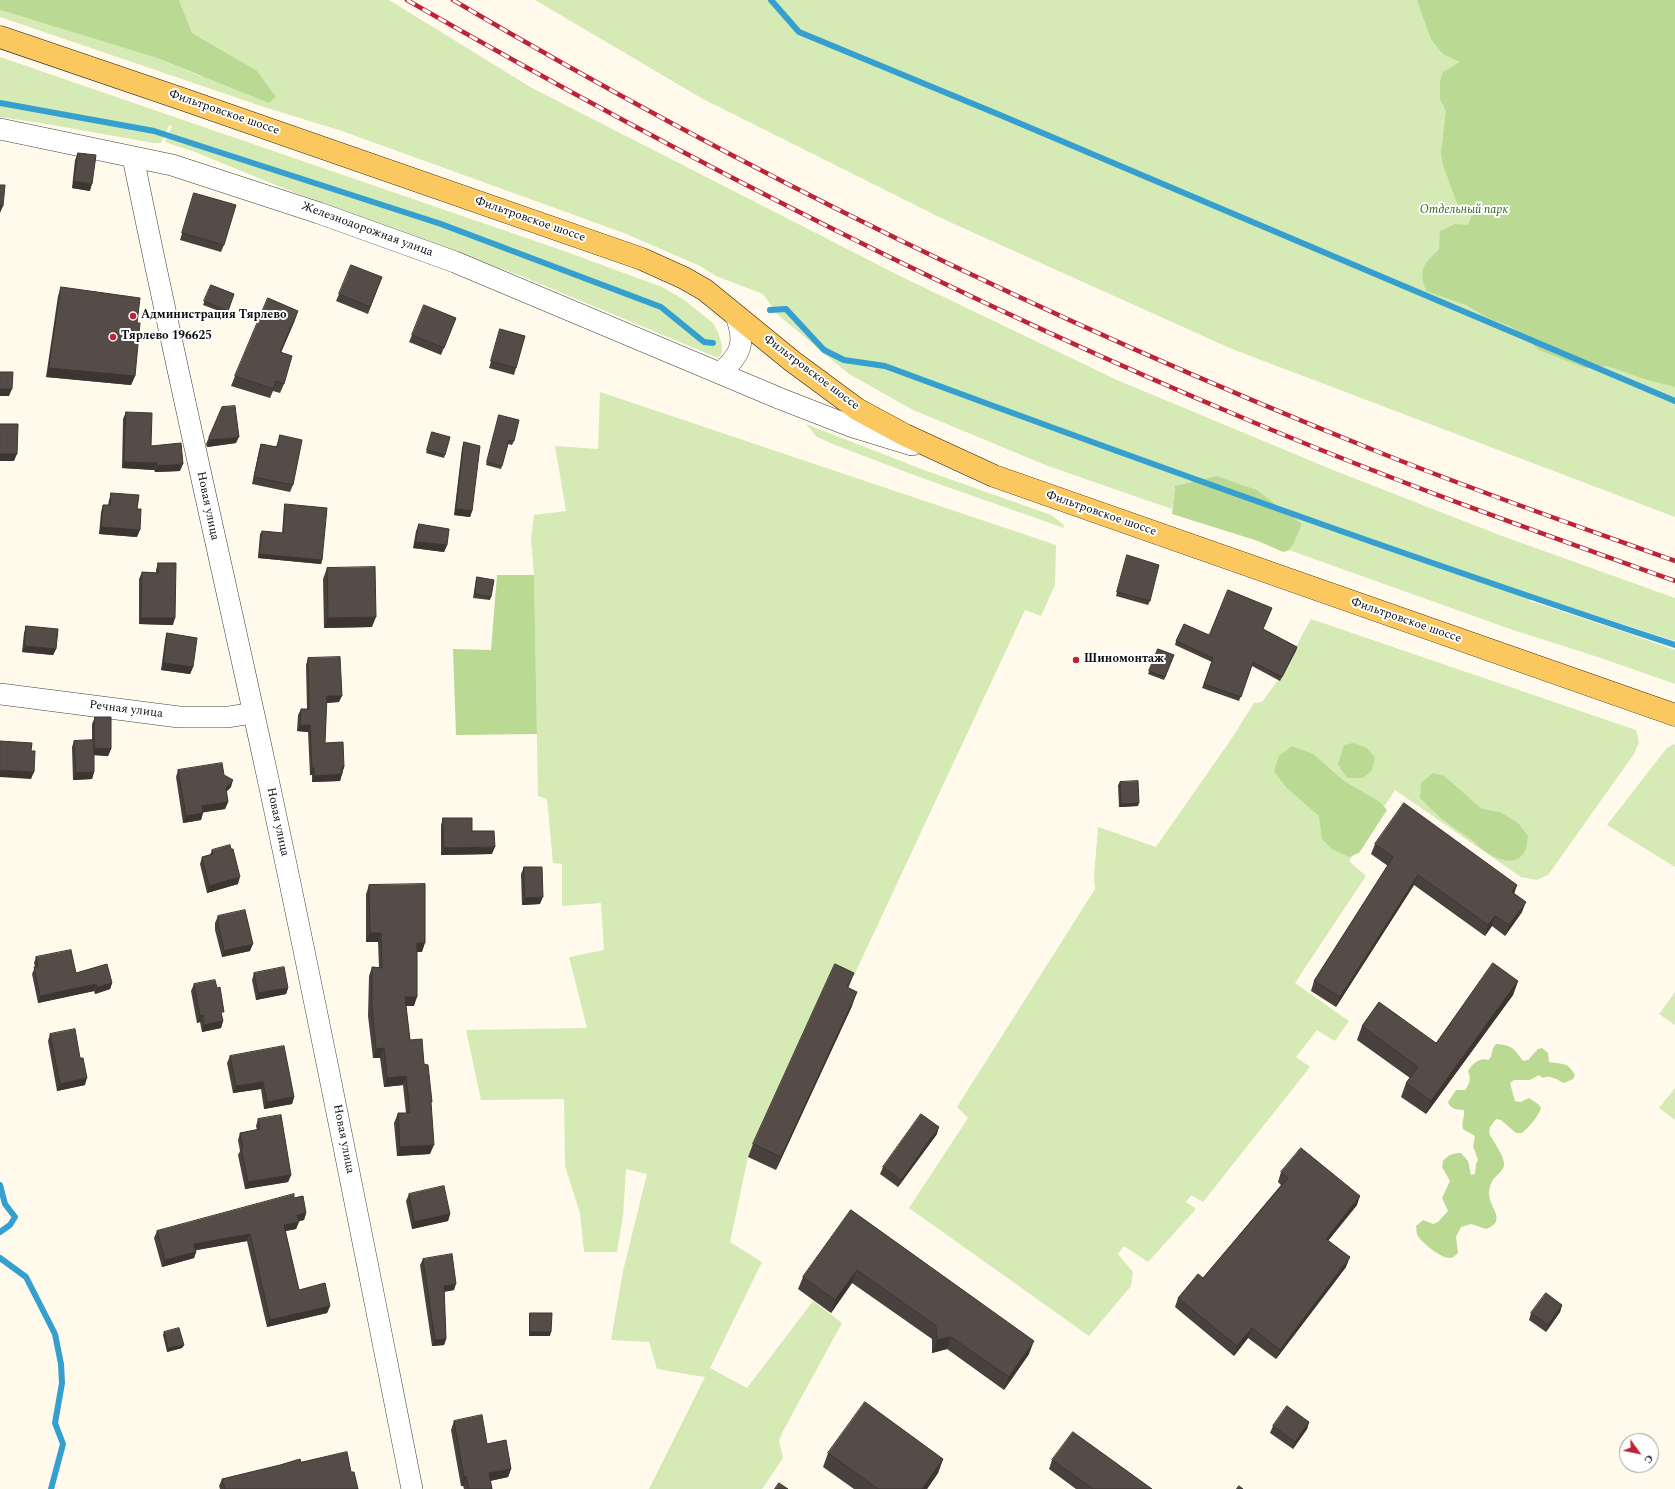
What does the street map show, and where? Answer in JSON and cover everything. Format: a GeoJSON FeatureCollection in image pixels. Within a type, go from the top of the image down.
{"type":"FeatureCollection","features":[{"type":"Feature","properties":{"kind":"main road","name":"Фильтровское шоссе"},"geometry":{"type":"LineString","coordinates":[[0,37],[642,259],[684,278],[705,290],[792,362],[857,409],[950,457],[994,476],[1675,715]]}},
{"type":"Feature","properties":{"kind":"street","name":"Железнодорожная улица"},"geometry":{"type":"LineString","coordinates":[[0,129],[172,165],[312,210],[455,262],[720,374],[852,427],[950,457]]}},
{"type":"Feature","properties":{"kind":"street","name":"Новая улица"},"geometry":{"type":"LineString","coordinates":[[133,157],[163,305],[320,1025],[412,1489]]}},
{"type":"Feature","properties":{"kind":"street"},"geometry":{"type":"LineString","coordinates":[[720,374],[732,363],[738,353],[742,341],[741,328],[736,316]]}},
{"type":"Feature","properties":{"kind":"street","name":"Речная улица"},"geometry":{"type":"LineString","coordinates":[[0,694],[179,717],[228,717],[253,713]]}},
{"type":"Feature","properties":{"kind":"green space"},"geometry":{"type":"Polygon","coordinates":[[[0,0],[179,0],[192,33],[256,70],[276,97],[269,103],[157,58],[0,10],[0,0]]]}},
{"type":"Feature","properties":{"kind":"green space"},"geometry":{"type":"Polygon","coordinates":[[[179,0],[389,0],[532,88],[902,277],[1117,380],[1333,470],[1502,536],[1675,598],[1675,641],[1530,594],[1530,601],[1675,650],[1675,684],[1601,658],[1513,630],[1289,550],[1294,543],[1302,524],[1257,490],[1217,476],[1175,486],[1172,509],[1048,466],[913,410],[849,374],[777,314],[763,294],[716,276],[700,266],[624,233],[342,131],[264,107],[0,17],[0,10],[157,58],[200,76],[256,70],[192,33],[179,0]]]}},
{"type":"Feature","properties":{"kind":"green space","name":"Отдельный парк"},"geometry":{"type":"Polygon","coordinates":[[[535,0],[1675,0],[1675,517],[1232,349],[943,219],[703,99],[535,0]]]}},
{"type":"Feature","properties":{"kind":"green space"},"geometry":{"type":"Polygon","coordinates":[[[1417,0],[1675,0],[1675,387],[1644,379],[1607,366],[1585,368],[1539,350],[1512,327],[1488,318],[1466,305],[1426,291],[1423,272],[1429,259],[1439,250],[1440,231],[1455,224],[1468,225],[1472,215],[1457,203],[1443,165],[1441,153],[1446,111],[1440,99],[1440,81],[1443,72],[1460,62],[1443,54],[1431,39],[1417,0]]]}},
{"type":"Feature","properties":{"kind":"green space"},"geometry":{"type":"Polygon","coordinates":[[[0,57],[564,251],[662,287],[683,299],[713,323],[718,332],[722,345],[722,353],[718,358],[521,276],[293,192],[195,152],[165,142],[172,126],[169,125],[161,143],[154,143],[0,117],[0,57]]]}},
{"type":"Feature","properties":{"kind":"green space"},"geometry":{"type":"Polygon","coordinates":[[[600,392],[1056,545],[1055,585],[1041,616],[1025,610],[849,986],[831,978],[748,1157],[730,1242],[762,1262],[710,1368],[747,1388],[813,1301],[842,1323],[783,1431],[779,1441],[783,1458],[762,1489],[649,1489],[705,1377],[657,1369],[649,1342],[611,1340],[623,1271],[647,1174],[626,1169],[623,1216],[617,1252],[584,1252],[580,1213],[565,1166],[564,1099],[481,1100],[466,1030],[587,1028],[569,957],[604,950],[601,903],[562,906],[562,864],[553,863],[547,799],[538,796],[534,575],[531,540],[534,515],[566,511],[555,446],[598,449],[600,392]]]}},
{"type":"Feature","properties":{"kind":"green space"},"geometry":{"type":"Polygon","coordinates":[[[806,424],[924,470],[1051,515],[1063,524],[1064,528],[922,478],[835,445],[817,437],[806,424]]]}},
{"type":"Feature","properties":{"kind":"green space"},"geometry":{"type":"Polygon","coordinates":[[[1217,476],[1257,490],[1302,524],[1294,543],[1289,550],[1283,552],[1258,541],[1172,514],[1175,486],[1217,476]]]}},
{"type":"Feature","properties":{"kind":"green space"},"geometry":{"type":"Polygon","coordinates":[[[497,575],[534,575],[537,734],[456,735],[453,649],[491,650],[497,575]]]}},
{"type":"Feature","properties":{"kind":"green space"},"geometry":{"type":"Polygon","coordinates":[[[1311,619],[1636,730],[1639,742],[1634,754],[1548,875],[1537,880],[1521,877],[1395,790],[1349,861],[1366,876],[1295,983],[1349,1021],[1335,1041],[1317,1030],[1296,1057],[1310,1067],[1203,1202],[1191,1195],[1186,1202],[1195,1208],[1195,1210],[1148,1262],[1124,1246],[1118,1254],[1133,1272],[1131,1286],[1089,1336],[909,1208],[968,1118],[957,1107],[1095,889],[1094,877],[1098,827],[1156,847],[1232,738],[1254,703],[1262,702],[1278,680],[1311,619]]]}},
{"type":"Feature","properties":{"kind":"green space"},"geometry":{"type":"Polygon","coordinates":[[[1353,743],[1367,748],[1375,758],[1372,770],[1363,778],[1347,778],[1338,764],[1344,745],[1353,743]]]}},
{"type":"Feature","properties":{"kind":"green space"},"geometry":{"type":"Polygon","coordinates":[[[1673,744],[1675,745],[1675,867],[1607,825],[1666,749],[1673,744]]]}},
{"type":"Feature","properties":{"kind":"green space"},"geometry":{"type":"Polygon","coordinates":[[[1292,746],[1313,754],[1344,781],[1380,802],[1387,810],[1359,853],[1349,857],[1332,849],[1322,839],[1319,816],[1286,787],[1274,771],[1279,756],[1292,746]]]}},
{"type":"Feature","properties":{"kind":"green space"},"geometry":{"type":"Polygon","coordinates":[[[1433,773],[1444,776],[1482,809],[1500,812],[1518,823],[1528,836],[1526,849],[1521,856],[1516,860],[1510,861],[1492,856],[1431,809],[1420,798],[1421,783],[1433,773]]]}},
{"type":"Feature","properties":{"kind":"green space"},"geometry":{"type":"Polygon","coordinates":[[[1675,992],[1675,1025],[1659,1014],[1675,992]]]}},
{"type":"Feature","properties":{"kind":"green space"},"geometry":{"type":"Polygon","coordinates":[[[1496,1044],[1506,1045],[1512,1048],[1523,1061],[1528,1060],[1538,1049],[1542,1048],[1548,1053],[1549,1062],[1570,1067],[1575,1075],[1573,1079],[1564,1083],[1554,1078],[1543,1078],[1539,1075],[1530,1080],[1514,1080],[1510,1083],[1515,1101],[1520,1102],[1529,1098],[1541,1108],[1533,1122],[1522,1133],[1516,1133],[1501,1120],[1496,1119],[1490,1127],[1489,1133],[1504,1160],[1502,1170],[1492,1182],[1489,1193],[1497,1218],[1496,1222],[1486,1229],[1471,1224],[1461,1227],[1456,1237],[1458,1253],[1453,1258],[1446,1258],[1432,1250],[1420,1239],[1417,1235],[1416,1226],[1423,1220],[1433,1224],[1438,1222],[1448,1211],[1442,1198],[1450,1181],[1442,1167],[1443,1161],[1447,1157],[1453,1154],[1461,1153],[1468,1161],[1471,1175],[1475,1174],[1478,1160],[1473,1146],[1475,1136],[1463,1129],[1462,1124],[1464,1110],[1452,1108],[1448,1102],[1456,1090],[1465,1090],[1470,1081],[1468,1071],[1470,1068],[1479,1060],[1488,1060],[1491,1057],[1493,1048],[1496,1044]]]}},
{"type":"Feature","properties":{"kind":"green space"},"geometry":{"type":"Polygon","coordinates":[[[1675,1088],[1675,1120],[1659,1108],[1675,1088]]]}},
{"type":"Feature","properties":{"kind":"building"},"geometry":{"type":"Polygon","coordinates":[[[78,153],[96,155],[92,184],[74,181],[78,153]]]}},
{"type":"Feature","properties":{"kind":"building"},"geometry":{"type":"Polygon","coordinates":[[[0,185],[5,185],[3,206],[0,205],[0,185]]]}},
{"type":"Feature","properties":{"kind":"building"},"geometry":{"type":"Polygon","coordinates":[[[194,193],[236,205],[224,245],[182,233],[194,193]]]}},
{"type":"Feature","properties":{"kind":"building"},"geometry":{"type":"Polygon","coordinates":[[[351,265],[382,277],[370,307],[339,294],[351,265]]]}},
{"type":"Feature","properties":{"kind":"building"},"geometry":{"type":"Polygon","coordinates":[[[211,285],[234,294],[228,311],[204,301],[211,285]]]}},
{"type":"Feature","properties":{"kind":"building"},"geometry":{"type":"Polygon","coordinates":[[[61,287],[140,298],[137,323],[140,323],[135,376],[49,368],[61,287]]]}},
{"type":"Feature","properties":{"kind":"building"},"geometry":{"type":"Polygon","coordinates":[[[268,298],[298,311],[280,352],[292,356],[284,384],[276,381],[273,389],[235,376],[268,298]]]}},
{"type":"Feature","properties":{"kind":"building"},"geometry":{"type":"Polygon","coordinates":[[[424,305],[456,318],[444,348],[412,335],[424,305]]]}},
{"type":"Feature","properties":{"kind":"building"},"geometry":{"type":"Polygon","coordinates":[[[500,329],[525,336],[516,368],[491,361],[500,329]]]}},
{"type":"Feature","properties":{"kind":"building"},"geometry":{"type":"Polygon","coordinates":[[[0,372],[13,372],[12,389],[0,389],[0,372]]]}},
{"type":"Feature","properties":{"kind":"building"},"geometry":{"type":"Polygon","coordinates":[[[235,406],[239,437],[210,440],[209,437],[222,407],[235,406]]]}},
{"type":"Feature","properties":{"kind":"building"},"geometry":{"type":"Polygon","coordinates":[[[126,412],[152,413],[151,446],[181,443],[183,464],[157,466],[157,463],[124,462],[126,412]]]}},
{"type":"Feature","properties":{"kind":"building"},"geometry":{"type":"Polygon","coordinates":[[[499,415],[519,420],[514,441],[509,440],[502,466],[487,462],[499,415]]]}},
{"type":"Feature","properties":{"kind":"building"},"geometry":{"type":"Polygon","coordinates":[[[0,424],[18,424],[17,454],[0,454],[0,424]]]}},
{"type":"Feature","properties":{"kind":"building"},"geometry":{"type":"Polygon","coordinates":[[[432,432],[450,437],[445,455],[427,450],[432,432]]]}},
{"type":"Feature","properties":{"kind":"building"},"geometry":{"type":"Polygon","coordinates":[[[280,435],[302,440],[293,485],[254,477],[261,444],[277,447],[280,435]]]}},
{"type":"Feature","properties":{"kind":"building"},"geometry":{"type":"Polygon","coordinates":[[[464,442],[480,446],[472,511],[456,509],[464,442]]]}},
{"type":"Feature","properties":{"kind":"building"},"geometry":{"type":"Polygon","coordinates":[[[111,493],[139,495],[137,509],[141,509],[140,530],[101,527],[103,505],[110,505],[111,493]]]}},
{"type":"Feature","properties":{"kind":"building"},"geometry":{"type":"Polygon","coordinates":[[[285,504],[327,508],[322,560],[259,554],[262,531],[283,533],[285,504]]]}},
{"type":"Feature","properties":{"kind":"building"},"geometry":{"type":"Polygon","coordinates":[[[419,524],[449,529],[447,545],[416,542],[419,524]]]}},
{"type":"Feature","properties":{"kind":"building"},"geometry":{"type":"Polygon","coordinates":[[[1127,555],[1159,565],[1150,601],[1117,592],[1127,555]]]}},
{"type":"Feature","properties":{"kind":"building"},"geometry":{"type":"Polygon","coordinates":[[[158,563],[176,563],[175,618],[141,618],[142,572],[158,573],[158,563]]]}},
{"type":"Feature","properties":{"kind":"building"},"geometry":{"type":"Polygon","coordinates":[[[375,567],[376,617],[328,618],[327,568],[375,567]]]}},
{"type":"Feature","properties":{"kind":"building"},"geometry":{"type":"Polygon","coordinates":[[[477,577],[494,580],[491,597],[475,594],[477,577]]]}},
{"type":"Feature","properties":{"kind":"building"},"geometry":{"type":"Polygon","coordinates":[[[1228,590],[1272,608],[1263,629],[1297,647],[1282,677],[1253,662],[1241,697],[1204,684],[1213,658],[1176,641],[1184,624],[1209,635],[1228,590]]]}},
{"type":"Feature","properties":{"kind":"building"},"geometry":{"type":"Polygon","coordinates":[[[26,626],[58,629],[56,649],[25,646],[26,626]]]}},
{"type":"Feature","properties":{"kind":"building"},"geometry":{"type":"Polygon","coordinates":[[[167,633],[197,638],[193,667],[164,663],[167,633]]]}},
{"type":"Feature","properties":{"kind":"building"},"geometry":{"type":"Polygon","coordinates":[[[1158,649],[1174,655],[1165,677],[1149,671],[1158,649]]]}},
{"type":"Feature","properties":{"kind":"building"},"geometry":{"type":"Polygon","coordinates":[[[340,657],[342,696],[327,696],[325,743],[343,742],[344,767],[342,767],[342,774],[314,776],[314,768],[312,768],[310,725],[300,725],[301,709],[309,709],[308,658],[340,657]]]}},
{"type":"Feature","properties":{"kind":"building"},"geometry":{"type":"Polygon","coordinates":[[[95,717],[111,717],[111,749],[94,748],[95,717]]]}},
{"type":"Feature","properties":{"kind":"building"},"geometry":{"type":"Polygon","coordinates":[[[94,740],[94,772],[76,773],[74,741],[94,740]]]}},
{"type":"Feature","properties":{"kind":"building"},"geometry":{"type":"Polygon","coordinates":[[[0,741],[32,743],[31,751],[35,751],[34,772],[0,770],[0,741]]]}},
{"type":"Feature","properties":{"kind":"building"},"geometry":{"type":"Polygon","coordinates":[[[222,763],[224,775],[233,780],[226,788],[228,802],[202,806],[203,813],[186,816],[178,770],[222,763]]]}},
{"type":"Feature","properties":{"kind":"building"},"geometry":{"type":"Polygon","coordinates":[[[1138,781],[1139,803],[1121,804],[1120,782],[1138,781]]]}},
{"type":"Feature","properties":{"kind":"building"},"geometry":{"type":"Polygon","coordinates":[[[1404,803],[1517,885],[1512,892],[1526,902],[1509,925],[1495,916],[1488,925],[1418,875],[1340,997],[1314,981],[1393,857],[1375,844],[1404,803]]]}},
{"type":"Feature","properties":{"kind":"building"},"geometry":{"type":"Polygon","coordinates":[[[443,818],[472,818],[472,831],[494,831],[495,847],[444,848],[443,818]]]}},
{"type":"Feature","properties":{"kind":"building"},"geometry":{"type":"Polygon","coordinates":[[[230,845],[231,849],[233,849],[240,877],[209,886],[202,857],[213,854],[212,850],[230,845]]]}},
{"type":"Feature","properties":{"kind":"building"},"geometry":{"type":"Polygon","coordinates":[[[524,867],[542,867],[543,897],[525,898],[524,867]]]}},
{"type":"Feature","properties":{"kind":"building"},"geometry":{"type":"Polygon","coordinates":[[[425,884],[425,943],[417,943],[417,997],[405,997],[410,1040],[422,1039],[424,1064],[428,1065],[432,1102],[434,1145],[400,1147],[398,1113],[410,1113],[406,1076],[387,1078],[384,1048],[376,1049],[372,1007],[372,967],[382,968],[381,933],[370,933],[369,885],[425,884]]]}},
{"type":"Feature","properties":{"kind":"building"},"geometry":{"type":"Polygon","coordinates":[[[245,910],[253,944],[224,951],[218,916],[245,910]]]}},
{"type":"Feature","properties":{"kind":"building"},"geometry":{"type":"Polygon","coordinates":[[[71,950],[76,973],[107,964],[112,983],[97,987],[96,984],[40,996],[34,967],[38,967],[36,957],[71,950]]]}},
{"type":"Feature","properties":{"kind":"building"},"geometry":{"type":"Polygon","coordinates":[[[1493,963],[1518,981],[1431,1101],[1406,1083],[1418,1067],[1362,1026],[1379,1002],[1436,1043],[1493,963]]]}},
{"type":"Feature","properties":{"kind":"building"},"geometry":{"type":"Polygon","coordinates":[[[835,964],[854,973],[847,987],[857,992],[781,1157],[753,1144],[835,964]]]}},
{"type":"Feature","properties":{"kind":"building"},"geometry":{"type":"Polygon","coordinates":[[[284,967],[288,988],[258,993],[254,973],[284,967]]]}},
{"type":"Feature","properties":{"kind":"building"},"geometry":{"type":"Polygon","coordinates":[[[215,980],[217,988],[220,987],[224,1012],[221,1012],[223,1021],[204,1025],[203,1015],[200,1016],[194,984],[215,980]]]}},
{"type":"Feature","properties":{"kind":"building"},"geometry":{"type":"Polygon","coordinates":[[[75,1029],[80,1058],[83,1058],[87,1078],[60,1084],[50,1034],[75,1029]]]}},
{"type":"Feature","properties":{"kind":"building"},"geometry":{"type":"Polygon","coordinates":[[[284,1046],[294,1097],[267,1102],[263,1082],[236,1086],[230,1056],[284,1046]]]}},
{"type":"Feature","properties":{"kind":"building"},"geometry":{"type":"Polygon","coordinates":[[[921,1114],[939,1127],[901,1180],[883,1167],[921,1114]]]}},
{"type":"Feature","properties":{"kind":"building"},"geometry":{"type":"Polygon","coordinates":[[[281,1115],[291,1175],[248,1182],[241,1148],[243,1148],[240,1133],[260,1129],[258,1119],[281,1115]]]}},
{"type":"Feature","properties":{"kind":"building"},"geometry":{"type":"Polygon","coordinates":[[[1301,1148],[1360,1196],[1326,1239],[1350,1257],[1280,1350],[1252,1328],[1237,1346],[1178,1298],[1198,1274],[1203,1278],[1288,1178],[1281,1172],[1301,1148]]]}},
{"type":"Feature","properties":{"kind":"building"},"geometry":{"type":"Polygon","coordinates":[[[444,1186],[450,1214],[414,1222],[409,1194],[444,1186]]]}},
{"type":"Feature","properties":{"kind":"building"},"geometry":{"type":"Polygon","coordinates":[[[294,1194],[294,1198],[303,1196],[306,1213],[297,1215],[299,1222],[284,1225],[299,1290],[325,1283],[330,1306],[270,1320],[250,1234],[194,1244],[196,1252],[165,1260],[157,1231],[294,1194]]]}},
{"type":"Feature","properties":{"kind":"building"},"geometry":{"type":"Polygon","coordinates":[[[851,1210],[1034,1341],[1009,1377],[951,1337],[937,1340],[936,1326],[857,1270],[835,1300],[803,1277],[851,1210]]]}},
{"type":"Feature","properties":{"kind":"building"},"geometry":{"type":"Polygon","coordinates":[[[452,1254],[456,1284],[444,1286],[446,1339],[435,1340],[423,1259],[452,1254]]]}},
{"type":"Feature","properties":{"kind":"building"},"geometry":{"type":"Polygon","coordinates":[[[1546,1293],[1562,1305],[1548,1325],[1531,1313],[1546,1293]]]}},
{"type":"Feature","properties":{"kind":"building"},"geometry":{"type":"Polygon","coordinates":[[[530,1313],[552,1313],[551,1332],[530,1332],[530,1313]]]}},
{"type":"Feature","properties":{"kind":"building"},"geometry":{"type":"Polygon","coordinates":[[[179,1328],[184,1345],[168,1348],[164,1332],[179,1328]]]}},
{"type":"Feature","properties":{"kind":"building"},"geometry":{"type":"Polygon","coordinates":[[[865,1402],[943,1459],[922,1489],[878,1489],[828,1453],[865,1402]]]}},
{"type":"Feature","properties":{"kind":"building"},"geometry":{"type":"Polygon","coordinates":[[[1287,1406],[1309,1422],[1295,1442],[1273,1426],[1287,1406]]]}},
{"type":"Feature","properties":{"kind":"building"},"geometry":{"type":"Polygon","coordinates":[[[482,1415],[487,1444],[506,1440],[511,1469],[489,1473],[492,1489],[469,1489],[466,1477],[464,1477],[454,1421],[482,1415]]]}},
{"type":"Feature","properties":{"kind":"building"},"geometry":{"type":"Polygon","coordinates":[[[1073,1432],[1152,1489],[1093,1489],[1052,1460],[1073,1432]]]}},
{"type":"Feature","properties":{"kind":"building"},"geometry":{"type":"Polygon","coordinates":[[[347,1452],[351,1472],[354,1472],[358,1489],[225,1489],[222,1479],[300,1459],[301,1462],[347,1452]]]}},
{"type":"Feature","properties":{"kind":"building"},"geometry":{"type":"Polygon","coordinates":[[[779,1483],[788,1489],[775,1489],[779,1483]]]}},
{"type":"Feature","properties":{"kind":"waterway"},"geometry":{"type":"LineString","coordinates":[[771,0],[799,32],[1000,115],[1675,401]]}},
{"type":"Feature","properties":{"kind":"waterway"},"geometry":{"type":"LineString","coordinates":[[0,103],[154,131],[441,224],[661,307],[704,342],[713,343]]}},
{"type":"Feature","properties":{"kind":"waterway"},"geometry":{"type":"LineString","coordinates":[[770,310],[786,309],[824,350],[844,360],[885,366],[1279,509],[1675,645]]}},
{"type":"Feature","properties":{"kind":"waterway"},"geometry":{"type":"LineString","coordinates":[[0,1185],[5,1204],[15,1217],[10,1225],[0,1232]]}},
{"type":"Feature","properties":{"kind":"waterway"},"geometry":{"type":"LineString","coordinates":[[0,1258],[26,1277],[55,1334],[61,1364],[62,1383],[55,1423],[63,1444],[51,1489]]}},
{"type":"Feature","properties":{"kind":"railway"},"geometry":{"type":"LineString","coordinates":[[407,0],[509,58],[716,170],[927,275],[1033,325],[1140,374],[1301,442],[1514,523],[1675,581]]}},
{"type":"Feature","properties":{"kind":"railway"},"geometry":{"type":"LineString","coordinates":[[453,0],[564,64],[791,186],[1022,298],[1257,402],[1413,466],[1675,561]]}},
{"type":"Feature","properties":{"kind":"place","name":"Администрация Тярлево"},"geometry":{"type":"Point","coordinates":[133,316]}},
{"type":"Feature","properties":{"kind":"place","name":"Тярлево 196625"},"geometry":{"type":"Point","coordinates":[113,337]}},
{"type":"Feature","properties":{"kind":"place","name":"Шиномонтаж"},"geometry":{"type":"Point","coordinates":[1076,660]}}]}
